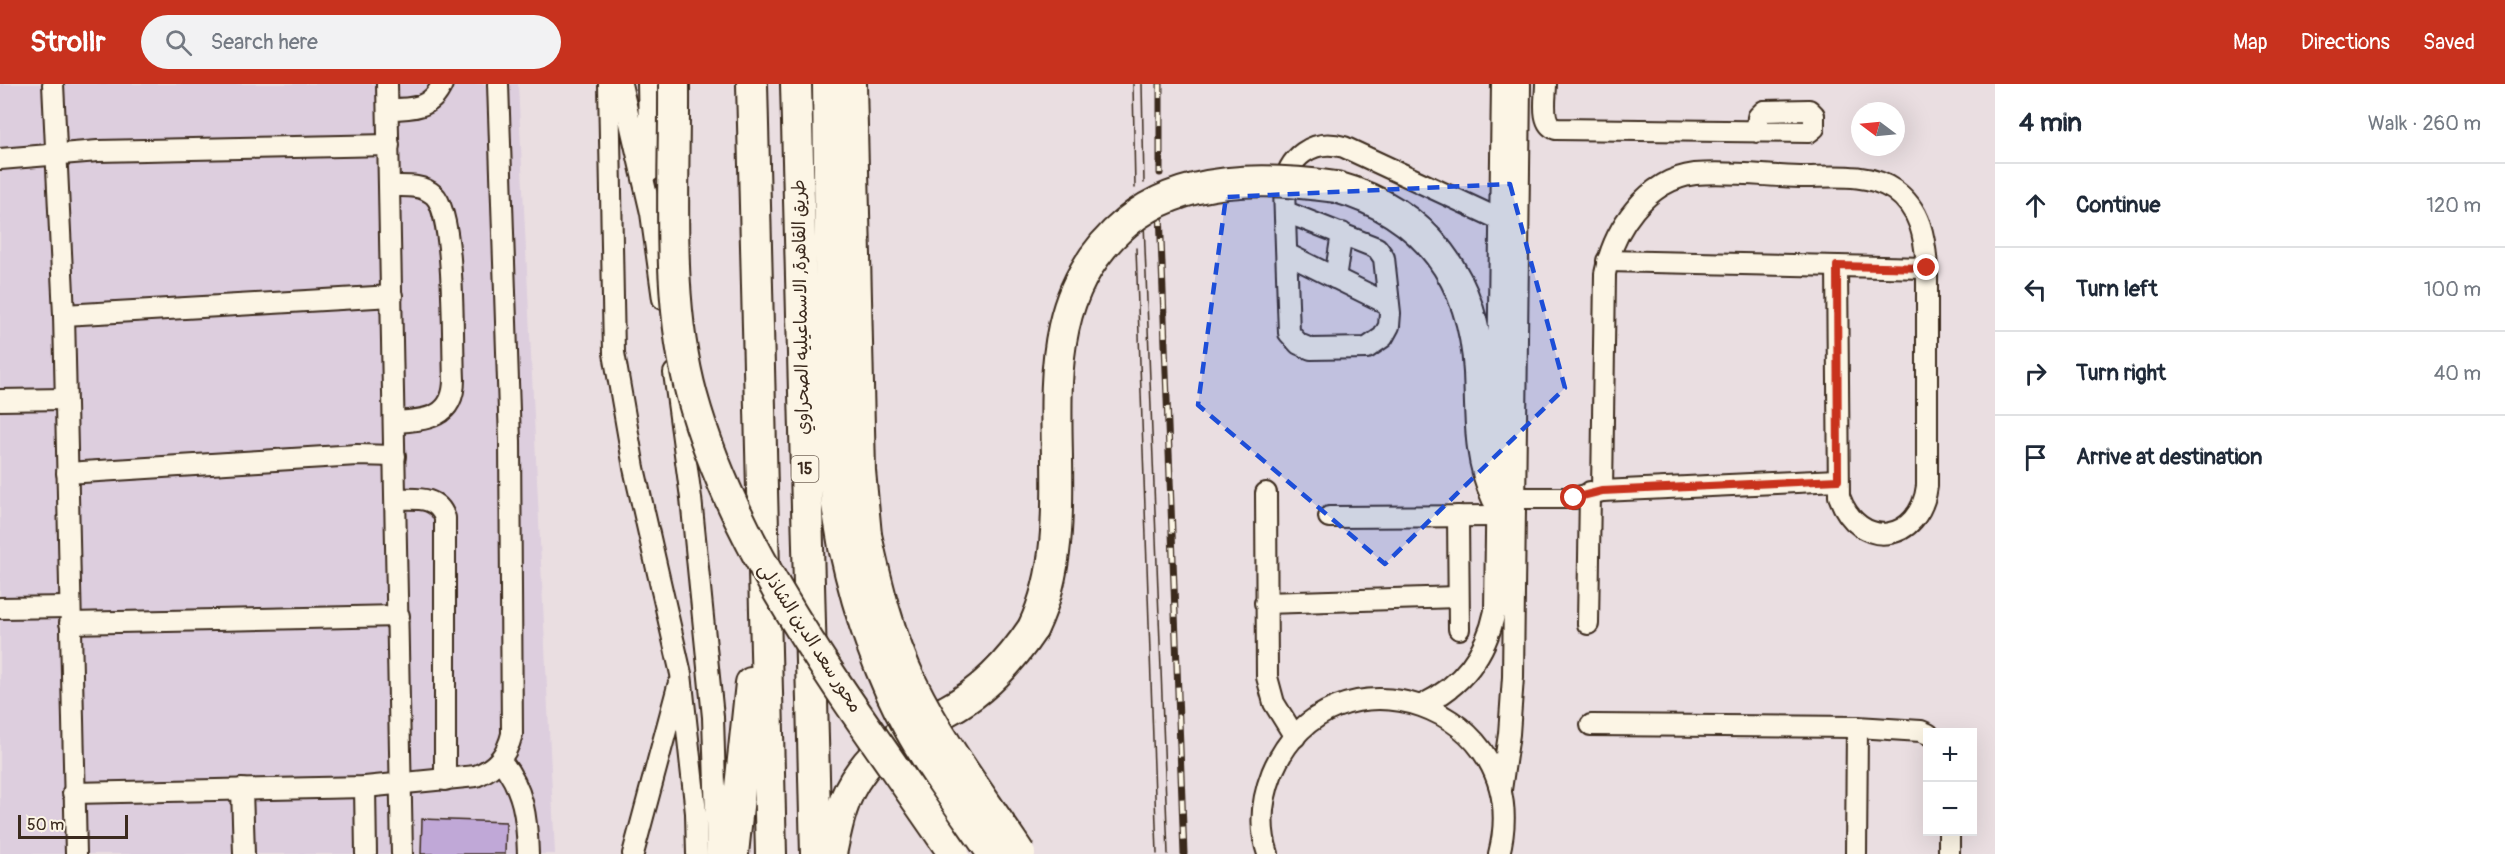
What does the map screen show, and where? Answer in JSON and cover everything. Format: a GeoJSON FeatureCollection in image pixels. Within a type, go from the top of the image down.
{"type":"FeatureCollection","features":[{"type":"Feature","properties":{"kind":"highway","name":"محور سعد الدين الشاذلى"},"geometry":{"type":"LineString","coordinates":[[674,84],[675,263],[680,329],[691,395],[711,455],[740,521],[783,601],[954,854]]}},
{"type":"Feature","properties":{"kind":"highway"},"geometry":{"type":"LineString","coordinates":[[752,84],[771,854]]}},
{"type":"Feature","properties":{"kind":"highway","name":"طريق القاهرة, الاسماعيليه الصحراوي"},"geometry":{"type":"LineString","coordinates":[[796,84],[816,854]]}},
{"type":"Feature","properties":{"kind":"highway"},"geometry":{"type":"LineString","coordinates":[[828,84],[832,428],[837,505],[855,541],[912,682],[936,728],[1020,854]]}},
{"type":"Feature","properties":{"kind":"highway"},"geometry":{"type":"LineString","coordinates":[[851,84],[860,471],[855,541],[866,629],[898,708],[919,745],[993,854]]}},
{"type":"Feature","properties":{"kind":"highway"},"geometry":{"type":"LineString","coordinates":[[831,854],[844,802],[868,761],[904,731],[948,710],[981,688],[1010,660],[1033,628],[1047,593],[1056,548],[1059,345],[1073,291],[1092,258],[1131,218],[1182,192],[1237,183],[1298,183],[1336,187],[1371,199],[1404,218],[1431,244],[1453,274],[1473,327],[1478,369],[1481,444],[1487,472],[1506,499]]}},
{"type":"Feature","properties":{"kind":"highway"},"geometry":{"type":"LineString","coordinates":[[733,854],[764,591]]}},
{"type":"Feature","properties":{"kind":"street"},"geometry":{"type":"LineString","coordinates":[[53,84],[64,315],[76,854]]}},
{"type":"Feature","properties":{"kind":"street"},"geometry":{"type":"LineString","coordinates":[[387,84],[402,854]]}},
{"type":"Feature","properties":{"kind":"street"},"geometry":{"type":"LineString","coordinates":[[388,109],[419,107],[434,98],[442,84]]}},
{"type":"Feature","properties":{"kind":"street"},"geometry":{"type":"LineString","coordinates":[[73,793],[365,787],[445,780],[476,776],[487,772],[500,760],[509,746],[512,722],[510,441],[498,84]]}},
{"type":"Feature","properties":{"kind":"street"},"geometry":{"type":"LineString","coordinates":[[609,84],[615,353],[634,468],[681,674],[696,813],[697,854]]}},
{"type":"Feature","properties":{"kind":"street"},"geometry":{"type":"LineString","coordinates":[[621,84],[651,213],[692,509],[713,717],[717,854]]}},
{"type":"Feature","properties":{"kind":"street"},"geometry":{"type":"LineString","coordinates":[[648,84],[651,213]]}},
{"type":"Feature","properties":{"kind":"street"},"geometry":{"type":"LineString","coordinates":[[1502,84],[1511,129]]}},
{"type":"Feature","properties":{"kind":"street"},"geometry":{"type":"LineString","coordinates":[[1422,705],[1443,694],[1461,680],[1471,668],[1487,641],[1495,611],[1506,499],[1511,129],[1520,84]]}},
{"type":"Feature","properties":{"kind":"street"},"geometry":{"type":"LineString","coordinates":[[1546,84],[1546,120],[1553,128],[1757,132]]}},
{"type":"Feature","properties":{"kind":"street"},"geometry":{"type":"LineString","coordinates":[[0,159],[55,155],[389,144]]}},
{"type":"Feature","properties":{"kind":"street"},"geometry":{"type":"LineString","coordinates":[[1286,212],[1371,244],[1383,258],[1389,304],[1389,326],[1383,337],[1373,345],[1317,350],[1305,348],[1289,333],[1285,179],[1293,162],[1316,146],[1335,144],[1501,220]]}},
{"type":"Feature","properties":{"kind":"street"},"geometry":{"type":"LineString","coordinates":[[1588,624],[1607,261],[1622,227],[1632,212],[1660,189],[1694,174],[1839,177],[1880,183],[1908,203],[1923,233],[1927,268],[1925,503],[1917,518],[1904,529],[1888,534],[1871,533],[1856,525],[1845,512],[1839,496],[1837,266]]}},
{"type":"Feature","properties":{"kind":"street"},"geometry":{"type":"LineString","coordinates":[[1500,790],[1511,705],[1501,220],[1510,181]]}},
{"type":"Feature","properties":{"kind":"street"},"geometry":{"type":"LineString","coordinates":[[390,186],[426,190],[434,195],[444,211],[449,243],[454,379],[451,399],[438,414],[429,419],[395,422]]}},
{"type":"Feature","properties":{"kind":"street"},"geometry":{"type":"LineString","coordinates":[[1335,278],[1342,233]]}},
{"type":"Feature","properties":{"kind":"street"},"geometry":{"type":"LineString","coordinates":[[1287,254],[1389,304]]}},
{"type":"Feature","properties":{"kind":"street"},"geometry":{"type":"LineString","coordinates":[[1607,261],[1927,268]]}},
{"type":"Feature","properties":{"kind":"street"},"geometry":{"type":"LineString","coordinates":[[64,315],[392,296]]}},
{"type":"Feature","properties":{"kind":"street"},"geometry":{"type":"LineString","coordinates":[[0,400],[65,399]]}},
{"type":"Feature","properties":{"kind":"street"},"geometry":{"type":"LineString","coordinates":[[67,473],[357,455],[395,456]]}},
{"type":"Feature","properties":{"kind":"street"},"geometry":{"type":"LineString","coordinates":[[1329,517],[1458,516],[1506,499],[1574,498],[1596,491],[1838,480]]}},
{"type":"Feature","properties":{"kind":"street"},"geometry":{"type":"LineString","coordinates":[[1266,493],[1265,648],[1270,690],[1280,715],[1295,737]]}},
{"type":"Feature","properties":{"kind":"street"},"geometry":{"type":"LineString","coordinates":[[396,499],[421,499],[434,502],[445,518],[445,780]]}},
{"type":"Feature","properties":{"kind":"street"},"geometry":{"type":"LineString","coordinates":[[1458,516],[1459,629]]}},
{"type":"Feature","properties":{"kind":"street"},"geometry":{"type":"LineString","coordinates":[[1265,603],[1458,597]]}},
{"type":"Feature","properties":{"kind":"street"},"geometry":{"type":"LineString","coordinates":[[0,608],[69,615],[399,616]]}},
{"type":"Feature","properties":{"kind":"street"},"geometry":{"type":"LineString","coordinates":[[633,854],[681,674]]}},
{"type":"Feature","properties":{"kind":"street"},"geometry":{"type":"LineString","coordinates":[[1268,854],[1263,833],[1264,798],[1275,766],[1295,737],[1322,716],[1354,702],[1388,699],[1422,705],[1453,720],[1466,731],[1488,758],[1500,790],[1504,824],[1499,854]]}},
{"type":"Feature","properties":{"kind":"street"},"geometry":{"type":"LineString","coordinates":[[1591,725],[1857,727],[1923,732]]}},
{"type":"Feature","properties":{"kind":"street"},"geometry":{"type":"LineString","coordinates":[[1856,854],[1857,727]]}},
{"type":"Feature","properties":{"kind":"street"},"geometry":{"type":"LineString","coordinates":[[500,760],[514,779],[524,806],[528,854]]}},
{"type":"Feature","properties":{"kind":"street"},"geometry":{"type":"LineString","coordinates":[[365,787],[366,854]]}},
{"type":"Feature","properties":{"kind":"street"},"geometry":{"type":"LineString","coordinates":[[242,789],[244,854]]}},
{"type":"Feature","properties":{"kind":"street"},"geometry":{"type":"LineString","coordinates":[[1949,836],[1949,854]]}},
{"type":"Feature","properties":{"kind":"highlighted area"},"geometry":{"type":"Polygon","coordinates":[[[1510,184],[1565,388],[1385,564],[1198,405],[1226,197],[1510,184]]]}},
{"type":"Feature","properties":{"kind":"shaded area"},"geometry":{"type":"Polygon","coordinates":[[[0,84],[518,84],[555,854],[0,854],[0,84]]]}},
{"type":"Feature","properties":{"kind":"building"},"geometry":{"type":"Polygon","coordinates":[[[422,819],[506,822],[505,854],[421,854],[422,819]]]}},
{"type":"Feature","properties":{"kind":"tram line"},"geometry":{"type":"LineString","coordinates":[[1133,84],[1135,188]]}},
{"type":"Feature","properties":{"kind":"tram line"},"geometry":{"type":"LineString","coordinates":[[1142,84],[1144,183]]}},
{"type":"Feature","properties":{"kind":"tram line"},"geometry":{"type":"LineString","coordinates":[[1144,222],[1168,854]]}},
{"type":"Feature","properties":{"kind":"tram line"},"geometry":{"type":"LineString","coordinates":[[1136,248],[1157,854]]}},
{"type":"Feature","properties":{"kind":"railway"},"geometry":{"type":"LineString","coordinates":[[1160,84],[1160,173]]}},
{"type":"Feature","properties":{"kind":"railway"},"geometry":{"type":"LineString","coordinates":[[1160,211],[1184,854]]}},
{"type":"Feature","properties":{"kind":"route"},"geometry":{"type":"LineString","coordinates":[[1574,498],[1590,492],[1602,491],[1838,480],[1837,266],[1927,268]]}}]}
